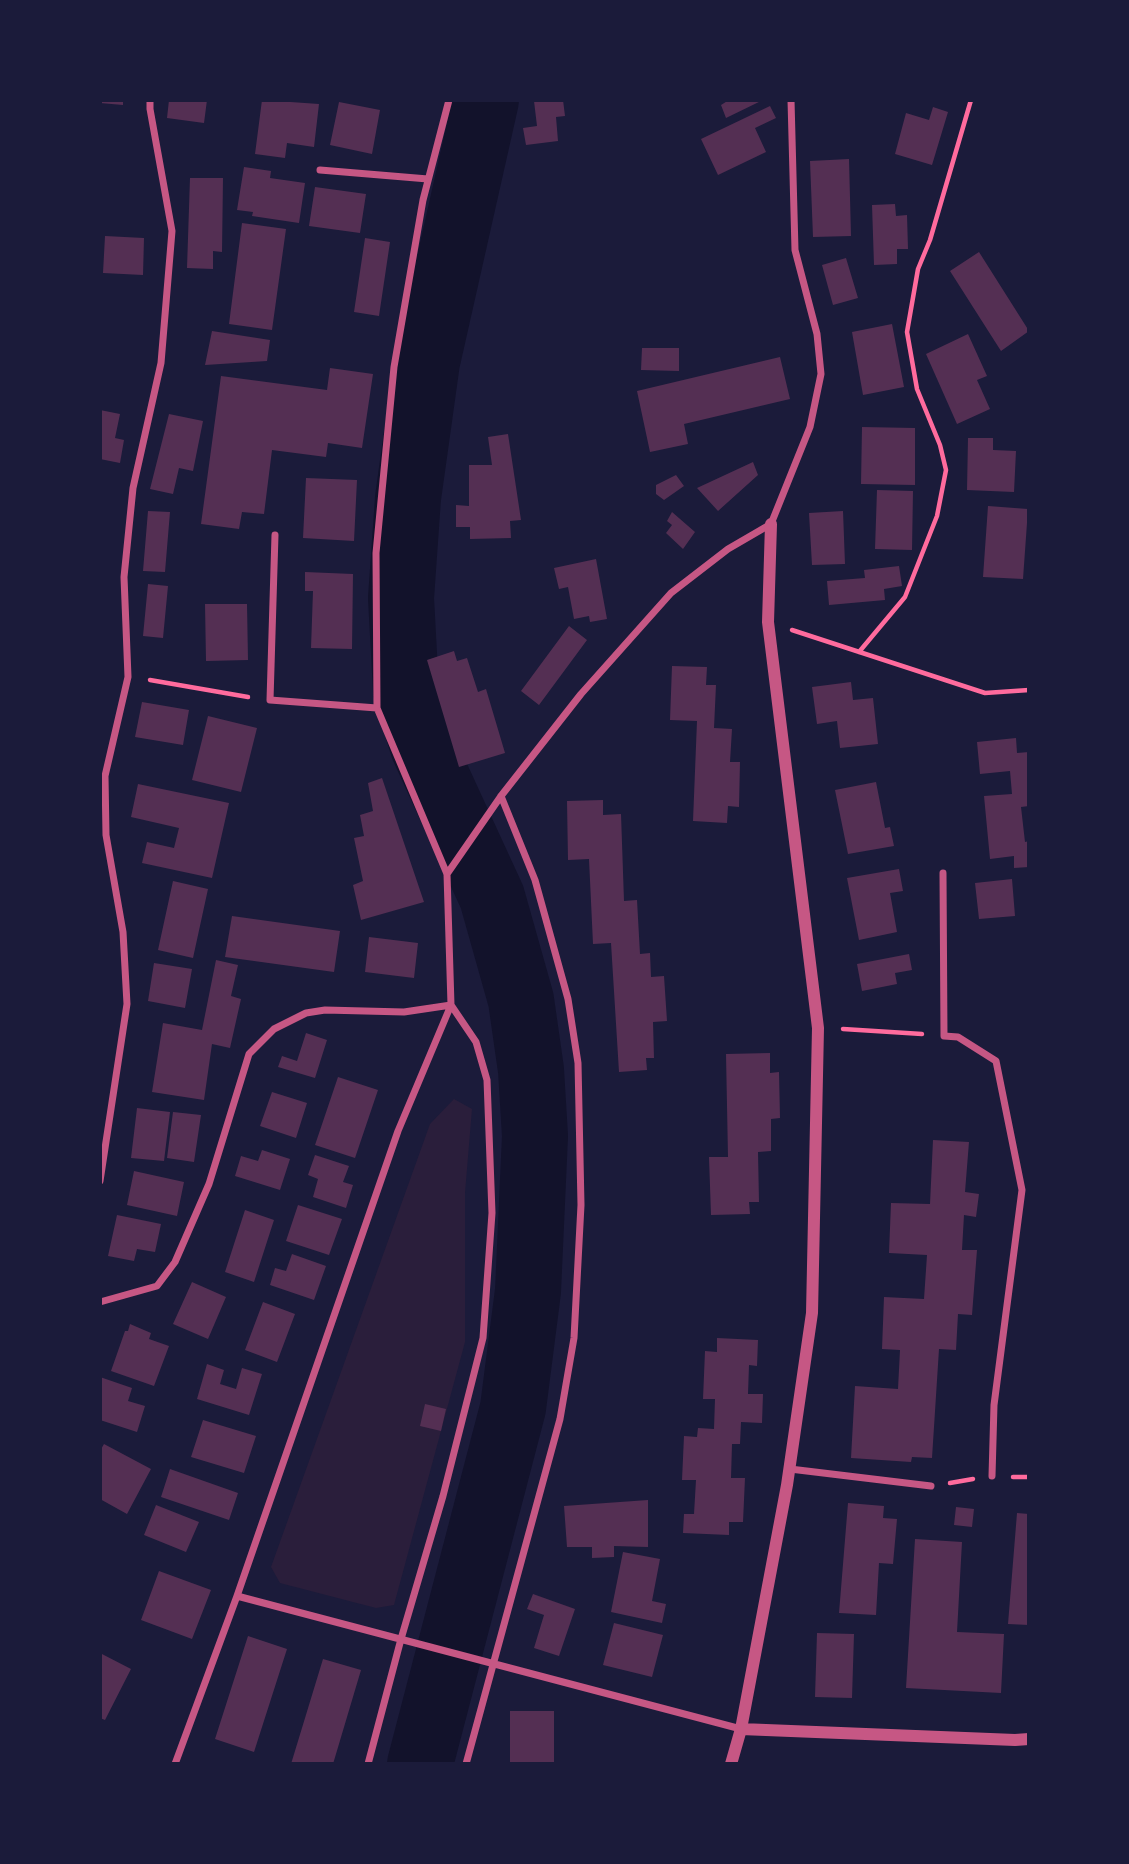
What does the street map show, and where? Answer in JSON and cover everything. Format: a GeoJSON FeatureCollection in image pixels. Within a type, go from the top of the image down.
{"type":"FeatureCollection","features":[{"type":"Feature","properties":{"kind":"street"},"geometry":{"type":"LineString","coordinates":[[100,1181],[127,1004],[123,932],[106,835],[105,776],[128,677],[124,577],[132,488],[161,363],[172,231],[150,100]]}},
{"type":"Feature","properties":{"kind":"street"},"geometry":{"type":"LineString","coordinates":[[175,1764],[237,1596],[398,1131],[451,1005],[447,874],[377,708],[376,553],[394,368],[428,179],[449,100]]}},
{"type":"Feature","properties":{"kind":"street"},"geometry":{"type":"LineString","coordinates":[[731,1764],[790,1469],[812,1313],[818,1028],[768,622],[771,524],[810,427],[821,374],[817,334],[795,250],[791,100]]}},
{"type":"Feature","properties":{"kind":"street"},"geometry":{"type":"LineString","coordinates":[[320,170],[428,179]]}},
{"type":"Feature","properties":{"kind":"street"},"geometry":{"type":"LineString","coordinates":[[447,874],[500,796],[581,694],[671,593],[728,549],[771,524]]}},
{"type":"Feature","properties":{"kind":"street"},"geometry":{"type":"LineString","coordinates":[[275,535],[270,700],[377,708]]}},
{"type":"Feature","properties":{"kind":"street"},"geometry":{"type":"LineString","coordinates":[[466,1764],[560,1419],[574,1338],[581,1205],[578,1063],[568,999],[535,880],[500,796]]}},
{"type":"Feature","properties":{"kind":"street"},"geometry":{"type":"LineString","coordinates":[[943,873],[944,1036],[958,1037],[996,1061],[1022,1190],[994,1405],[992,1476]]}},
{"type":"Feature","properties":{"kind":"street"},"geometry":{"type":"LineString","coordinates":[[100,1302],[157,1286],[175,1262],[209,1184],[249,1054],[274,1029],[306,1013],[325,1010],[404,1012],[451,1005]]}},
{"type":"Feature","properties":{"kind":"street"},"geometry":{"type":"LineString","coordinates":[[368,1764],[443,1496],[483,1338],[492,1213],[488,1080],[476,1042],[451,1005]]}},
{"type":"Feature","properties":{"kind":"street"},"geometry":{"type":"LineString","coordinates":[[790,1469],[931,1486]]}},
{"type":"Feature","properties":{"kind":"street"},"geometry":{"type":"LineString","coordinates":[[237,1596],[740,1729],[1029,1739]]}},
{"type":"Feature","properties":{"kind":"path"},"geometry":{"type":"LineString","coordinates":[[859,652],[905,597],[937,516],[946,470],[940,445],[918,389],[907,332],[918,269],[930,240],[971,100]]}},
{"type":"Feature","properties":{"kind":"path"},"geometry":{"type":"LineString","coordinates":[[768,622],[985,693],[1029,690]]}},
{"type":"Feature","properties":{"kind":"path"},"geometry":{"type":"LineString","coordinates":[[128,677],[270,700]]}},
{"type":"Feature","properties":{"kind":"path"},"geometry":{"type":"LineString","coordinates":[[818,1028],[944,1036]]}},
{"type":"Feature","properties":{"kind":"shaded area"},"geometry":{"type":"Polygon","coordinates":[[[454,1099],[472,1109],[465,1193],[465,1342],[394,1605],[376,1608],[280,1583],[271,1567],[430,1124],[454,1099]]]}},
{"type":"Feature","properties":{"kind":"building"},"geometry":{"type":"Polygon","coordinates":[[[100,100],[123,100],[123,105],[100,103],[100,100]]]}},
{"type":"Feature","properties":{"kind":"building"},"geometry":{"type":"Polygon","coordinates":[[[169,100],[207,100],[204,123],[167,118],[169,100]]]}},
{"type":"Feature","properties":{"kind":"building"},"geometry":{"type":"Polygon","coordinates":[[[262,100],[319,104],[314,147],[287,143],[285,158],[255,154],[262,100]]]}},
{"type":"Feature","properties":{"kind":"building"},"geometry":{"type":"Polygon","coordinates":[[[563,100],[565,116],[556,117],[558,141],[526,145],[523,128],[537,126],[534,101],[563,100]]]}},
{"type":"Feature","properties":{"kind":"building"},"geometry":{"type":"Polygon","coordinates":[[[729,100],[763,100],[726,118],[721,105],[729,100]]]}},
{"type":"Feature","properties":{"kind":"building"},"geometry":{"type":"Polygon","coordinates":[[[339,102],[380,110],[372,154],[330,145],[339,102]]]}},
{"type":"Feature","properties":{"kind":"building"},"geometry":{"type":"Polygon","coordinates":[[[770,106],[776,118],[755,128],[766,152],[718,175],[701,139],[770,106]]]}},
{"type":"Feature","properties":{"kind":"building"},"geometry":{"type":"Polygon","coordinates":[[[933,107],[948,112],[932,165],[895,154],[906,113],[929,120],[933,107]]]}},
{"type":"Feature","properties":{"kind":"building"},"geometry":{"type":"Polygon","coordinates":[[[849,159],[851,236],[813,237],[810,161],[849,159]]]}},
{"type":"Feature","properties":{"kind":"building"},"geometry":{"type":"Polygon","coordinates":[[[244,167],[271,171],[270,178],[305,183],[299,223],[252,216],[253,212],[237,210],[244,167]]]}},
{"type":"Feature","properties":{"kind":"building"},"geometry":{"type":"Polygon","coordinates":[[[190,178],[223,178],[222,252],[213,251],[213,269],[187,268],[190,178]]]}},
{"type":"Feature","properties":{"kind":"building"},"geometry":{"type":"Polygon","coordinates":[[[315,187],[366,194],[360,233],[309,226],[315,187]]]}},
{"type":"Feature","properties":{"kind":"building"},"geometry":{"type":"Polygon","coordinates":[[[895,204],[896,216],[907,215],[908,249],[897,249],[897,264],[874,265],[872,205],[895,204]]]}},
{"type":"Feature","properties":{"kind":"building"},"geometry":{"type":"Polygon","coordinates":[[[242,223],[286,229],[272,330],[229,324],[242,223]]]}},
{"type":"Feature","properties":{"kind":"building"},"geometry":{"type":"Polygon","coordinates":[[[105,236],[144,238],[143,275],[103,273],[105,236]]]}},
{"type":"Feature","properties":{"kind":"building"},"geometry":{"type":"Polygon","coordinates":[[[365,238],[390,242],[379,316],[354,312],[365,238]]]}},
{"type":"Feature","properties":{"kind":"building"},"geometry":{"type":"Polygon","coordinates":[[[979,252],[1029,331],[1001,351],[950,271],[979,252]]]}},
{"type":"Feature","properties":{"kind":"building"},"geometry":{"type":"Polygon","coordinates":[[[846,258],[858,298],[833,305],[822,265],[846,258]]]}},
{"type":"Feature","properties":{"kind":"building"},"geometry":{"type":"Polygon","coordinates":[[[892,324],[904,387],[863,395],[852,332],[892,324]]]}},
{"type":"Feature","properties":{"kind":"building"},"geometry":{"type":"Polygon","coordinates":[[[212,331],[270,340],[267,361],[205,365],[212,331]]]}},
{"type":"Feature","properties":{"kind":"building"},"geometry":{"type":"Polygon","coordinates":[[[968,334],[987,376],[977,380],[990,409],[957,424],[926,354],[968,334]]]}},
{"type":"Feature","properties":{"kind":"building"},"geometry":{"type":"Polygon","coordinates":[[[642,348],[679,348],[679,371],[641,370],[642,348]]]}},
{"type":"Feature","properties":{"kind":"building"},"geometry":{"type":"Polygon","coordinates":[[[780,357],[790,399],[684,424],[688,444],[650,452],[637,391],[780,357]]]}},
{"type":"Feature","properties":{"kind":"building"},"geometry":{"type":"Polygon","coordinates":[[[330,368],[373,374],[362,448],[328,443],[326,457],[272,450],[264,514],[242,512],[239,529],[201,524],[221,376],[327,390],[330,368]]]}},
{"type":"Feature","properties":{"kind":"building"},"geometry":{"type":"Polygon","coordinates":[[[100,410],[120,414],[115,438],[124,440],[120,463],[100,459],[100,410]]]}},
{"type":"Feature","properties":{"kind":"building"},"geometry":{"type":"Polygon","coordinates":[[[169,414],[203,421],[193,471],[179,468],[173,494],[150,489],[169,414]]]}},
{"type":"Feature","properties":{"kind":"building"},"geometry":{"type":"Polygon","coordinates":[[[862,427],[915,428],[915,485],[861,484],[862,427]]]}},
{"type":"Feature","properties":{"kind":"building"},"geometry":{"type":"Polygon","coordinates":[[[508,434],[521,520],[510,521],[511,538],[470,539],[470,527],[456,527],[456,505],[469,506],[469,465],[492,465],[488,437],[508,434]]]}},
{"type":"Feature","properties":{"kind":"building"},"geometry":{"type":"Polygon","coordinates":[[[968,438],[993,438],[993,450],[1016,451],[1014,492],[967,490],[968,438]]]}},
{"type":"Feature","properties":{"kind":"building"},"geometry":{"type":"Polygon","coordinates":[[[753,462],[758,475],[718,511],[697,488],[753,462]]]}},
{"type":"Feature","properties":{"kind":"building"},"geometry":{"type":"Polygon","coordinates":[[[676,475],[684,486],[664,500],[656,494],[656,485],[676,475]]]}},
{"type":"Feature","properties":{"kind":"building"},"geometry":{"type":"Polygon","coordinates":[[[306,478],[357,480],[354,541],[303,538],[306,478]]]}},
{"type":"Feature","properties":{"kind":"building"},"geometry":{"type":"Polygon","coordinates":[[[877,490],[913,491],[912,550],[875,549],[877,490]]]}},
{"type":"Feature","properties":{"kind":"building"},"geometry":{"type":"Polygon","coordinates":[[[988,506],[1028,509],[1023,579],[983,577],[988,506]]]}},
{"type":"Feature","properties":{"kind":"building"},"geometry":{"type":"Polygon","coordinates":[[[148,511],[170,512],[165,572],[143,571],[148,511]]]}},
{"type":"Feature","properties":{"kind":"building"},"geometry":{"type":"Polygon","coordinates":[[[843,511],[845,564],[812,565],[809,513],[843,511]]]}},
{"type":"Feature","properties":{"kind":"building"},"geometry":{"type":"Polygon","coordinates":[[[672,512],[695,532],[683,549],[666,533],[672,525],[667,521],[672,512]]]}},
{"type":"Feature","properties":{"kind":"building"},"geometry":{"type":"Polygon","coordinates":[[[596,559],[607,619],[590,622],[589,616],[574,619],[568,587],[559,589],[554,568],[596,559]]]}},
{"type":"Feature","properties":{"kind":"building"},"geometry":{"type":"Polygon","coordinates":[[[899,566],[902,586],[884,589],[885,600],[829,605],[827,581],[865,578],[864,570],[899,566]]]}},
{"type":"Feature","properties":{"kind":"building"},"geometry":{"type":"Polygon","coordinates":[[[305,572],[353,574],[352,649],[311,648],[313,591],[305,591],[305,572]]]}},
{"type":"Feature","properties":{"kind":"building"},"geometry":{"type":"Polygon","coordinates":[[[148,584],[168,586],[163,638],[143,636],[148,584]]]}},
{"type":"Feature","properties":{"kind":"building"},"geometry":{"type":"Polygon","coordinates":[[[205,604],[247,604],[248,660],[206,661],[205,604]]]}},
{"type":"Feature","properties":{"kind":"building"},"geometry":{"type":"Polygon","coordinates":[[[569,626],[587,640],[539,705],[521,691],[569,626]]]}},
{"type":"Feature","properties":{"kind":"building"},"geometry":{"type":"Polygon","coordinates":[[[454,651],[457,661],[467,658],[478,692],[486,689],[505,753],[459,767],[427,660],[454,651]]]}},
{"type":"Feature","properties":{"kind":"building"},"geometry":{"type":"Polygon","coordinates":[[[672,666],[707,667],[706,685],[716,685],[714,728],[732,729],[730,762],[740,762],[739,807],[728,806],[727,823],[693,821],[697,721],[670,720],[672,666]]]}},
{"type":"Feature","properties":{"kind":"building"},"geometry":{"type":"Polygon","coordinates":[[[851,682],[853,700],[873,698],[878,744],[840,748],[837,721],[817,724],[812,687],[851,682]]]}},
{"type":"Feature","properties":{"kind":"building"},"geometry":{"type":"Polygon","coordinates":[[[142,702],[189,710],[183,745],[135,737],[142,702]]]}},
{"type":"Feature","properties":{"kind":"building"},"geometry":{"type":"Polygon","coordinates":[[[208,716],[257,728],[241,792],[192,780],[208,716]]]}},
{"type":"Feature","properties":{"kind":"building"},"geometry":{"type":"Polygon","coordinates":[[[1016,738],[1017,753],[1029,752],[1029,806],[1021,807],[1025,842],[1029,841],[1029,867],[1014,868],[1014,856],[990,859],[984,796],[1012,794],[1010,771],[980,774],[977,742],[1016,738]]]}},
{"type":"Feature","properties":{"kind":"building"},"geometry":{"type":"Polygon","coordinates":[[[382,778],[424,902],[361,920],[353,885],[363,881],[354,838],[364,836],[360,815],[373,811],[368,783],[382,778]]]}},
{"type":"Feature","properties":{"kind":"building"},"geometry":{"type":"Polygon","coordinates":[[[876,782],[885,828],[890,827],[894,846],[848,854],[835,790],[876,782]]]}},
{"type":"Feature","properties":{"kind":"building"},"geometry":{"type":"Polygon","coordinates":[[[138,784],[229,803],[212,878],[142,863],[147,842],[174,848],[179,828],[131,817],[138,784]]]}},
{"type":"Feature","properties":{"kind":"building"},"geometry":{"type":"Polygon","coordinates":[[[603,800],[603,815],[621,814],[624,901],[637,900],[640,954],[650,953],[651,977],[664,976],[667,1021],[653,1022],[654,1058],[646,1058],[647,1070],[619,1072],[611,943],[593,944],[589,859],[568,860],[567,801],[603,800]]]}},
{"type":"Feature","properties":{"kind":"building"},"geometry":{"type":"Polygon","coordinates":[[[899,869],[903,891],[890,893],[897,932],[859,940],[847,878],[899,869]]]}},
{"type":"Feature","properties":{"kind":"building"},"geometry":{"type":"Polygon","coordinates":[[[1012,879],[1015,916],[979,919],[975,883],[1012,879]]]}},
{"type":"Feature","properties":{"kind":"building"},"geometry":{"type":"Polygon","coordinates":[[[173,881],[208,889],[193,958],[158,950],[173,881]]]}},
{"type":"Feature","properties":{"kind":"building"},"geometry":{"type":"Polygon","coordinates":[[[232,916],[340,931],[334,972],[225,957],[232,916]]]}},
{"type":"Feature","properties":{"kind":"building"},"geometry":{"type":"Polygon","coordinates":[[[369,937],[418,943],[414,978],[365,972],[369,937]]]}},
{"type":"Feature","properties":{"kind":"building"},"geometry":{"type":"Polygon","coordinates":[[[909,954],[912,970],[895,973],[897,984],[862,991],[857,964],[909,954]]]}},
{"type":"Feature","properties":{"kind":"building"},"geometry":{"type":"Polygon","coordinates":[[[216,960],[238,965],[231,996],[241,999],[230,1048],[212,1044],[204,1100],[152,1092],[163,1023],[202,1030],[216,960]]]}},
{"type":"Feature","properties":{"kind":"building"},"geometry":{"type":"Polygon","coordinates":[[[154,963],[192,969],[185,1008],[148,1001],[154,963]]]}},
{"type":"Feature","properties":{"kind":"building"},"geometry":{"type":"Polygon","coordinates":[[[306,1033],[327,1040],[315,1078],[278,1067],[282,1056],[297,1061],[306,1033]]]}},
{"type":"Feature","properties":{"kind":"building"},"geometry":{"type":"Polygon","coordinates":[[[770,1053],[770,1073],[779,1072],[780,1118],[771,1119],[771,1151],[758,1152],[759,1202],[749,1202],[750,1214],[711,1215],[709,1157],[728,1157],[726,1054],[770,1053]]]}},
{"type":"Feature","properties":{"kind":"building"},"geometry":{"type":"Polygon","coordinates":[[[338,1077],[378,1090],[355,1158],[315,1145],[338,1077]]]}},
{"type":"Feature","properties":{"kind":"building"},"geometry":{"type":"Polygon","coordinates":[[[272,1092],[307,1103],[296,1138],[260,1126],[272,1092]]]}},
{"type":"Feature","properties":{"kind":"building"},"geometry":{"type":"Polygon","coordinates":[[[137,1108],[170,1112],[164,1161],[131,1158],[137,1108]]]}},
{"type":"Feature","properties":{"kind":"building"},"geometry":{"type":"Polygon","coordinates":[[[173,1112],[201,1115],[194,1162],[167,1158],[173,1112]]]}},
{"type":"Feature","properties":{"kind":"building"},"geometry":{"type":"Polygon","coordinates":[[[933,1140],[969,1142],[965,1192],[979,1194],[976,1217],[964,1215],[962,1250],[977,1250],[972,1315],[958,1314],[956,1350],[939,1349],[932,1458],[912,1457],[911,1462],[851,1458],[855,1386],[898,1389],[900,1350],[882,1349],[884,1297],[924,1299],[927,1255],[889,1253],[891,1203],[930,1204],[933,1140]]]}},
{"type":"Feature","properties":{"kind":"building"},"geometry":{"type":"Polygon","coordinates":[[[262,1150],[290,1159],[280,1190],[235,1176],[241,1156],[258,1161],[262,1150]]]}},
{"type":"Feature","properties":{"kind":"building"},"geometry":{"type":"Polygon","coordinates":[[[315,1155],[349,1166],[343,1182],[353,1185],[346,1208],[313,1197],[318,1179],[308,1175],[315,1155]]]}},
{"type":"Feature","properties":{"kind":"building"},"geometry":{"type":"Polygon","coordinates":[[[134,1171],[184,1182],[177,1216],[127,1205],[134,1171]]]}},
{"type":"Feature","properties":{"kind":"building"},"geometry":{"type":"Polygon","coordinates":[[[298,1205],[342,1219],[329,1255],[286,1241],[298,1205]]]}},
{"type":"Feature","properties":{"kind":"building"},"geometry":{"type":"Polygon","coordinates":[[[245,1210],[274,1220],[254,1282],[225,1272],[245,1210]]]}},
{"type":"Feature","properties":{"kind":"building"},"geometry":{"type":"Polygon","coordinates":[[[117,1215],[161,1224],[155,1252],[137,1249],[134,1261],[108,1256],[117,1215]]]}},
{"type":"Feature","properties":{"kind":"building"},"geometry":{"type":"Polygon","coordinates":[[[292,1254],[326,1266],[314,1300],[270,1285],[275,1268],[286,1271],[292,1254]]]}},
{"type":"Feature","properties":{"kind":"building"},"geometry":{"type":"Polygon","coordinates":[[[192,1282],[226,1297],[208,1339],[173,1324],[192,1282]]]}},
{"type":"Feature","properties":{"kind":"building"},"geometry":{"type":"Polygon","coordinates":[[[263,1302],[295,1314],[277,1362],[245,1350],[263,1302]]]}},
{"type":"Feature","properties":{"kind":"building"},"geometry":{"type":"Polygon","coordinates":[[[130,1324],[151,1333],[149,1339],[169,1346],[154,1386],[111,1371],[130,1324]]]}},
{"type":"Feature","properties":{"kind":"building"},"geometry":{"type":"Polygon","coordinates":[[[717,1338],[758,1340],[757,1366],[749,1365],[748,1394],[763,1394],[762,1423],[741,1422],[740,1444],[732,1444],[731,1478],[745,1478],[743,1522],[729,1522],[729,1535],[683,1533],[684,1514],[694,1514],[696,1480],[682,1480],[684,1436],[697,1437],[698,1428],[714,1429],[715,1399],[703,1399],[705,1351],[717,1352],[717,1338]]]}},
{"type":"Feature","properties":{"kind":"building"},"geometry":{"type":"Polygon","coordinates":[[[207,1364],[224,1370],[220,1384],[236,1389],[242,1368],[262,1374],[249,1415],[197,1399],[207,1364]]]}},
{"type":"Feature","properties":{"kind":"building"},"geometry":{"type":"Polygon","coordinates":[[[100,1377],[132,1388],[128,1401],[145,1406],[137,1432],[100,1420],[100,1377]]]}},
{"type":"Feature","properties":{"kind":"building"},"geometry":{"type":"Polygon","coordinates":[[[425,1404],[446,1409],[441,1431],[420,1426],[425,1404]]]}},
{"type":"Feature","properties":{"kind":"building"},"geometry":{"type":"Polygon","coordinates":[[[203,1420],[256,1436],[244,1473],[191,1457],[203,1420]]]}},
{"type":"Feature","properties":{"kind":"building"},"geometry":{"type":"Polygon","coordinates":[[[104,1444],[151,1469],[127,1514],[100,1499],[100,1451],[104,1444]]]}},
{"type":"Feature","properties":{"kind":"building"},"geometry":{"type":"Polygon","coordinates":[[[170,1469],[238,1493],[229,1520],[161,1497],[170,1469]]]}},
{"type":"Feature","properties":{"kind":"building"},"geometry":{"type":"Polygon","coordinates":[[[648,1500],[648,1547],[614,1546],[614,1557],[592,1558],[592,1547],[567,1547],[564,1506],[648,1500]]]}},
{"type":"Feature","properties":{"kind":"building"},"geometry":{"type":"Polygon","coordinates":[[[848,1503],[884,1506],[883,1518],[897,1519],[893,1564],[879,1563],[876,1615],[839,1613],[848,1503]]]}},
{"type":"Feature","properties":{"kind":"building"},"geometry":{"type":"Polygon","coordinates":[[[156,1505],[199,1522],[186,1552],[144,1535],[156,1505]]]}},
{"type":"Feature","properties":{"kind":"building"},"geometry":{"type":"Polygon","coordinates":[[[956,1507],[974,1509],[972,1527],[954,1525],[956,1507]]]}},
{"type":"Feature","properties":{"kind":"building"},"geometry":{"type":"Polygon","coordinates":[[[1017,1513],[1029,1514],[1029,1625],[1008,1624],[1017,1513]]]}},
{"type":"Feature","properties":{"kind":"building"},"geometry":{"type":"Polygon","coordinates":[[[915,1539],[962,1542],[957,1632],[1004,1634],[1001,1693],[906,1688],[915,1539]]]}},
{"type":"Feature","properties":{"kind":"building"},"geometry":{"type":"Polygon","coordinates":[[[623,1552],[660,1559],[652,1601],[666,1604],[662,1623],[611,1612],[623,1552]]]}},
{"type":"Feature","properties":{"kind":"building"},"geometry":{"type":"Polygon","coordinates":[[[159,1571],[211,1590],[192,1639],[141,1620],[159,1571]]]}},
{"type":"Feature","properties":{"kind":"building"},"geometry":{"type":"Polygon","coordinates":[[[533,1594],[575,1609],[559,1656],[534,1648],[544,1615],[527,1609],[533,1594]]]}},
{"type":"Feature","properties":{"kind":"building"},"geometry":{"type":"Polygon","coordinates":[[[614,1623],[663,1635],[652,1677],[603,1665],[614,1623]]]}},
{"type":"Feature","properties":{"kind":"building"},"geometry":{"type":"Polygon","coordinates":[[[817,1633],[854,1634],[852,1698],[815,1697],[817,1633]]]}},
{"type":"Feature","properties":{"kind":"building"},"geometry":{"type":"Polygon","coordinates":[[[248,1636],[287,1649],[254,1752],[215,1739],[248,1636]]]}},
{"type":"Feature","properties":{"kind":"building"},"geometry":{"type":"Polygon","coordinates":[[[100,1653],[131,1669],[105,1720],[100,1718],[100,1653]]]}},
{"type":"Feature","properties":{"kind":"building"},"geometry":{"type":"Polygon","coordinates":[[[323,1659],[361,1670],[333,1764],[291,1764],[323,1659]]]}},
{"type":"Feature","properties":{"kind":"building"},"geometry":{"type":"Polygon","coordinates":[[[510,1711],[554,1711],[554,1764],[510,1764],[510,1711]]]}},
{"type":"Feature","properties":{"kind":"waterway"},"geometry":{"type":"LineString","coordinates":[[420,1764],[513,1408],[528,1291],[535,1136],[531,1070],[521,1000],[492,897],[423,747],[406,691],[401,598],[408,498],[427,362],[486,100]]}}]}
